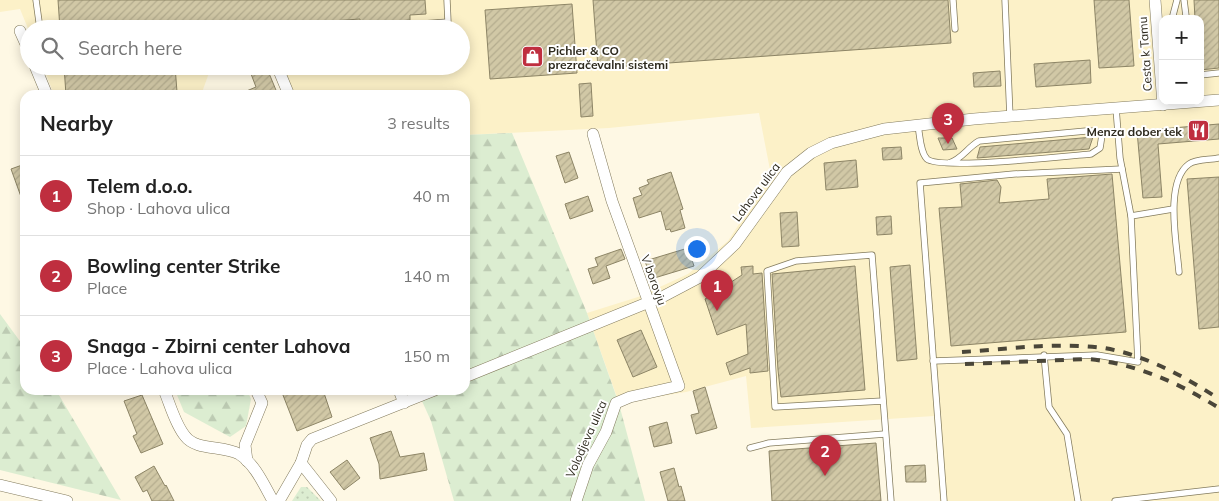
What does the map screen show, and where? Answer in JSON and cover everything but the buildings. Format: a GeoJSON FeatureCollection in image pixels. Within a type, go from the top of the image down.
{"type":"FeatureCollection","features":[{"type":"Feature","properties":{"kind":"street","name":"Cesta k Tamu"},"geometry":{"type":"LineString","coordinates":[[1155,0],[1160,60]]}},
{"type":"Feature","properties":{"kind":"street"},"geometry":{"type":"LineString","coordinates":[[39,75],[45,90]]}},
{"type":"Feature","properties":{"kind":"street"},"geometry":{"type":"LineString","coordinates":[[281,75],[287,90]]}},
{"type":"Feature","properties":{"kind":"street","name":"Lahova ulica"},"geometry":{"type":"LineString","coordinates":[[1204,101],[1219,100]]}},
{"type":"Feature","properties":{"kind":"street","name":"Lahova ulica"},"geometry":{"type":"LineString","coordinates":[[470,375],[687,285],[722,258],[735,244],[778,182],[796,164],[811,153],[831,143],[884,130],[918,126],[1010,116],[1163,105]]}},
{"type":"Feature","properties":{"kind":"street","name":"V borovju"},"geometry":{"type":"LineString","coordinates":[[592,134],[612,201],[647,303],[679,386],[630,397]]}},
{"type":"Feature","properties":{"kind":"street"},"geometry":{"type":"LineString","coordinates":[[166,395],[185,436],[193,443],[226,449],[240,455],[256,472],[274,501]]}},
{"type":"Feature","properties":{"kind":"street"},"geometry":{"type":"LineString","coordinates":[[247,461],[246,445],[262,403],[258,395]]}},
{"type":"Feature","properties":{"kind":"street"},"geometry":{"type":"LineString","coordinates":[[401,395],[404,403]]}},
{"type":"Feature","properties":{"kind":"street"},"geometry":{"type":"LineString","coordinates":[[279,501],[301,463],[307,445],[312,439],[423,395]]}},
{"type":"Feature","properties":{"kind":"street","name":"Volodjeva ulica"},"geometry":{"type":"LineString","coordinates":[[576,501],[588,465],[606,432],[616,403],[630,397]]}},
{"type":"Feature","properties":{"kind":"street"},"geometry":{"type":"LineString","coordinates":[[301,463],[332,501]]}},
{"type":"Feature","properties":{"kind":"street"},"geometry":{"type":"LineString","coordinates":[[0,485],[67,501]]}},
{"type":"Feature","properties":{"kind":"lane"},"geometry":{"type":"LineString","coordinates":[[36,0],[39,20]]}},
{"type":"Feature","properties":{"kind":"lane"},"geometry":{"type":"LineString","coordinates":[[447,0],[448,20]]}},
{"type":"Feature","properties":{"kind":"lane"},"geometry":{"type":"LineString","coordinates":[[952,0],[955,29]]}},
{"type":"Feature","properties":{"kind":"lane"},"geometry":{"type":"LineString","coordinates":[[1005,0],[1010,116]]}},
{"type":"Feature","properties":{"kind":"lane"},"geometry":{"type":"LineString","coordinates":[[1173,15],[1177,0]]}},
{"type":"Feature","properties":{"kind":"lane"},"geometry":{"type":"LineString","coordinates":[[1184,0],[1186,15]]}},
{"type":"Feature","properties":{"kind":"lane"},"geometry":{"type":"LineString","coordinates":[[1204,75],[1219,73]]}},
{"type":"Feature","properties":{"kind":"lane"},"geometry":{"type":"LineString","coordinates":[[933,361],[1044,355],[1098,355],[1138,362],[1131,216],[1122,169],[1116,108]]}},
{"type":"Feature","properties":{"kind":"lane"},"geometry":{"type":"LineString","coordinates":[[918,126],[923,152],[927,158],[934,162],[949,163],[1091,154],[1100,148],[1102,135],[1094,131],[1086,131],[979,141],[971,145],[959,160],[949,163]]}},
{"type":"Feature","properties":{"kind":"lane"},"geometry":{"type":"LineString","coordinates":[[1179,272],[1173,210],[1182,171],[1191,163],[1219,158]]}},
{"type":"Feature","properties":{"kind":"lane"},"geometry":{"type":"LineString","coordinates":[[944,501],[920,183],[1014,174],[1122,169]]}},
{"type":"Feature","properties":{"kind":"lane"},"geometry":{"type":"LineString","coordinates":[[1131,216],[1173,210]]}},
{"type":"Feature","properties":{"kind":"lane"},"geometry":{"type":"LineString","coordinates":[[883,401],[775,407],[766,271],[796,261],[872,255],[891,501]]}},
{"type":"Feature","properties":{"kind":"lane"},"geometry":{"type":"LineString","coordinates":[[1044,355],[1049,406],[1067,434],[1078,501]]}},
{"type":"Feature","properties":{"kind":"lane"},"geometry":{"type":"LineString","coordinates":[[750,448],[769,443],[885,434]]}},
{"type":"Feature","properties":{"kind":"lane"},"geometry":{"type":"LineString","coordinates":[[1115,501],[1219,488]]}},
{"type":"Feature","properties":{"kind":"shaded area"},"geometry":{"type":"Polygon","coordinates":[[[0,0],[1219,0],[1219,501],[940,501],[934,416],[751,428],[746,376],[686,392],[619,403],[587,313],[638,297],[688,274],[728,241],[771,175],[759,113],[609,128],[470,135],[470,90],[293,90],[287,75],[470,75],[470,20],[24,20],[20,9],[0,12],[0,0]]]}},
{"type":"Feature","properties":{"kind":"shaded area"},"geometry":{"type":"Polygon","coordinates":[[[46,75],[208,75],[203,90],[52,90],[46,75]]]}},
{"type":"Feature","properties":{"kind":"green space"},"geometry":{"type":"Polygon","coordinates":[[[512,133],[587,313],[619,404],[645,501],[454,501],[431,421],[419,395],[470,395],[470,135],[512,133]]]}},
{"type":"Feature","properties":{"kind":"green space"},"geometry":{"type":"Polygon","coordinates":[[[0,314],[20,341],[20,395],[59,395],[121,500],[0,470],[0,314]]]}},
{"type":"Feature","properties":{"kind":"green space"},"geometry":{"type":"Polygon","coordinates":[[[177,395],[249,395],[251,399],[246,426],[230,437],[184,412],[177,395]]]}},
{"type":"Feature","properties":{"kind":"green space"},"geometry":{"type":"Polygon","coordinates":[[[301,487],[307,487],[321,501],[292,501],[301,487]]]}},
{"type":"Feature","properties":{"kind":"railway"},"geometry":{"type":"LineString","coordinates":[[962,352],[1051,346],[1104,348],[1149,361],[1192,382],[1219,399]]}},
{"type":"Feature","properties":{"kind":"railway"},"geometry":{"type":"LineString","coordinates":[[965,364],[1088,359],[1106,361],[1140,370],[1172,382],[1219,408]]}},
{"type":"Feature","properties":{"kind":"place","name":"Pichler & CO prezračevalni sistemi"},"geometry":{"type":"Point","coordinates":[532,57]}},
{"type":"Feature","properties":{"kind":"place","name":"Menza dober tek"},"geometry":{"type":"Point","coordinates":[1198,131]}},
{"type":"Feature","properties":{"kind":"place","name":"Snaga - Zbirni center Lahova"},"geometry":{"type":"Point","coordinates":[948,144]}},
{"type":"Feature","properties":{"kind":"place","name":"Telem d.o.o."},"geometry":{"type":"Point","coordinates":[717,311]}},
{"type":"Feature","properties":{"kind":"place","name":"Bowling center Strike"},"geometry":{"type":"Point","coordinates":[825,476]}}]}
